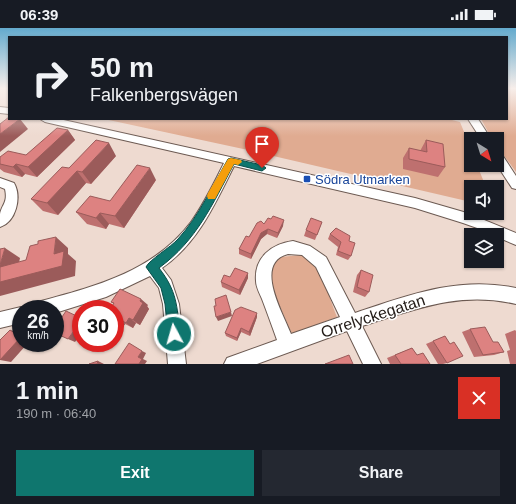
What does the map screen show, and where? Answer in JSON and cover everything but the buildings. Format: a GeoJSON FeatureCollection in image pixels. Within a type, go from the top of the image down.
{"type":"FeatureCollection","features":[{"type":"Feature","properties":{"kind":"street"},"geometry":{"type":"LineString","coordinates":[[49,120],[440,210],[493,228],[516,239]]}},
{"type":"Feature","properties":{"kind":"street"},"geometry":{"type":"LineString","coordinates":[[474,120],[481,132]]}},
{"type":"Feature","properties":{"kind":"street"},"geometry":{"type":"LineString","coordinates":[[64,302],[104,291],[130,280],[168,256],[196,225],[231,161]]}},
{"type":"Feature","properties":{"kind":"street"},"geometry":{"type":"LineString","coordinates":[[504,167],[516,185]]}},
{"type":"Feature","properties":{"kind":"street"},"geometry":{"type":"LineString","coordinates":[[0,182],[10,186],[13,192],[13,201],[6,215],[0,222]]}},
{"type":"Feature","properties":{"kind":"street"},"geometry":{"type":"LineString","coordinates":[[287,345],[264,282],[264,272],[267,261],[277,252],[288,248],[303,249],[313,254],[321,262],[372,364]]}},
{"type":"Feature","properties":{"kind":"street"},"geometry":{"type":"LineString","coordinates":[[152,267],[166,285],[171,304],[177,364]]}},
{"type":"Feature","properties":{"kind":"street","name":"Orrelyckegatan"},"geometry":{"type":"LineString","coordinates":[[233,364],[351,321],[450,292],[484,290],[516,296]]}},
{"type":"Feature","properties":{"kind":"street"},"geometry":{"type":"LineString","coordinates":[[0,320],[12,317]]}},
{"type":"Feature","properties":{"kind":"shaded area"},"geometry":{"type":"Polygon","coordinates":[[[508,104],[516,104],[516,172],[504,156],[504,132],[488,132],[482,120],[508,120],[508,104]]]}},
{"type":"Feature","properties":{"kind":"shaded area"},"geometry":{"type":"Polygon","coordinates":[[[109,120],[452,120],[460,122],[464,132],[464,172],[480,172],[483,180],[464,180],[464,200],[248,150],[109,120]]]}},
{"type":"Feature","properties":{"kind":"shaded area"},"geometry":{"type":"Polygon","coordinates":[[[302,255],[309,260],[320,274],[337,317],[292,334],[271,286],[271,265],[280,257],[302,255]]]}},
{"type":"Feature","properties":{"kind":"slow traffic"},"geometry":{"type":"LineString","coordinates":[[212,196],[231,161],[238,162]]}},
{"type":"Feature","properties":{"kind":"place","name":"Södra Utmarken"},"geometry":{"type":"Point","coordinates":[307,179]}},
{"type":"Feature","properties":{"kind":"route"},"geometry":{"type":"LineString","coordinates":[[174,334],[171,304],[166,285],[152,267],[168,256],[196,225],[231,161],[262,168]]}}]}
